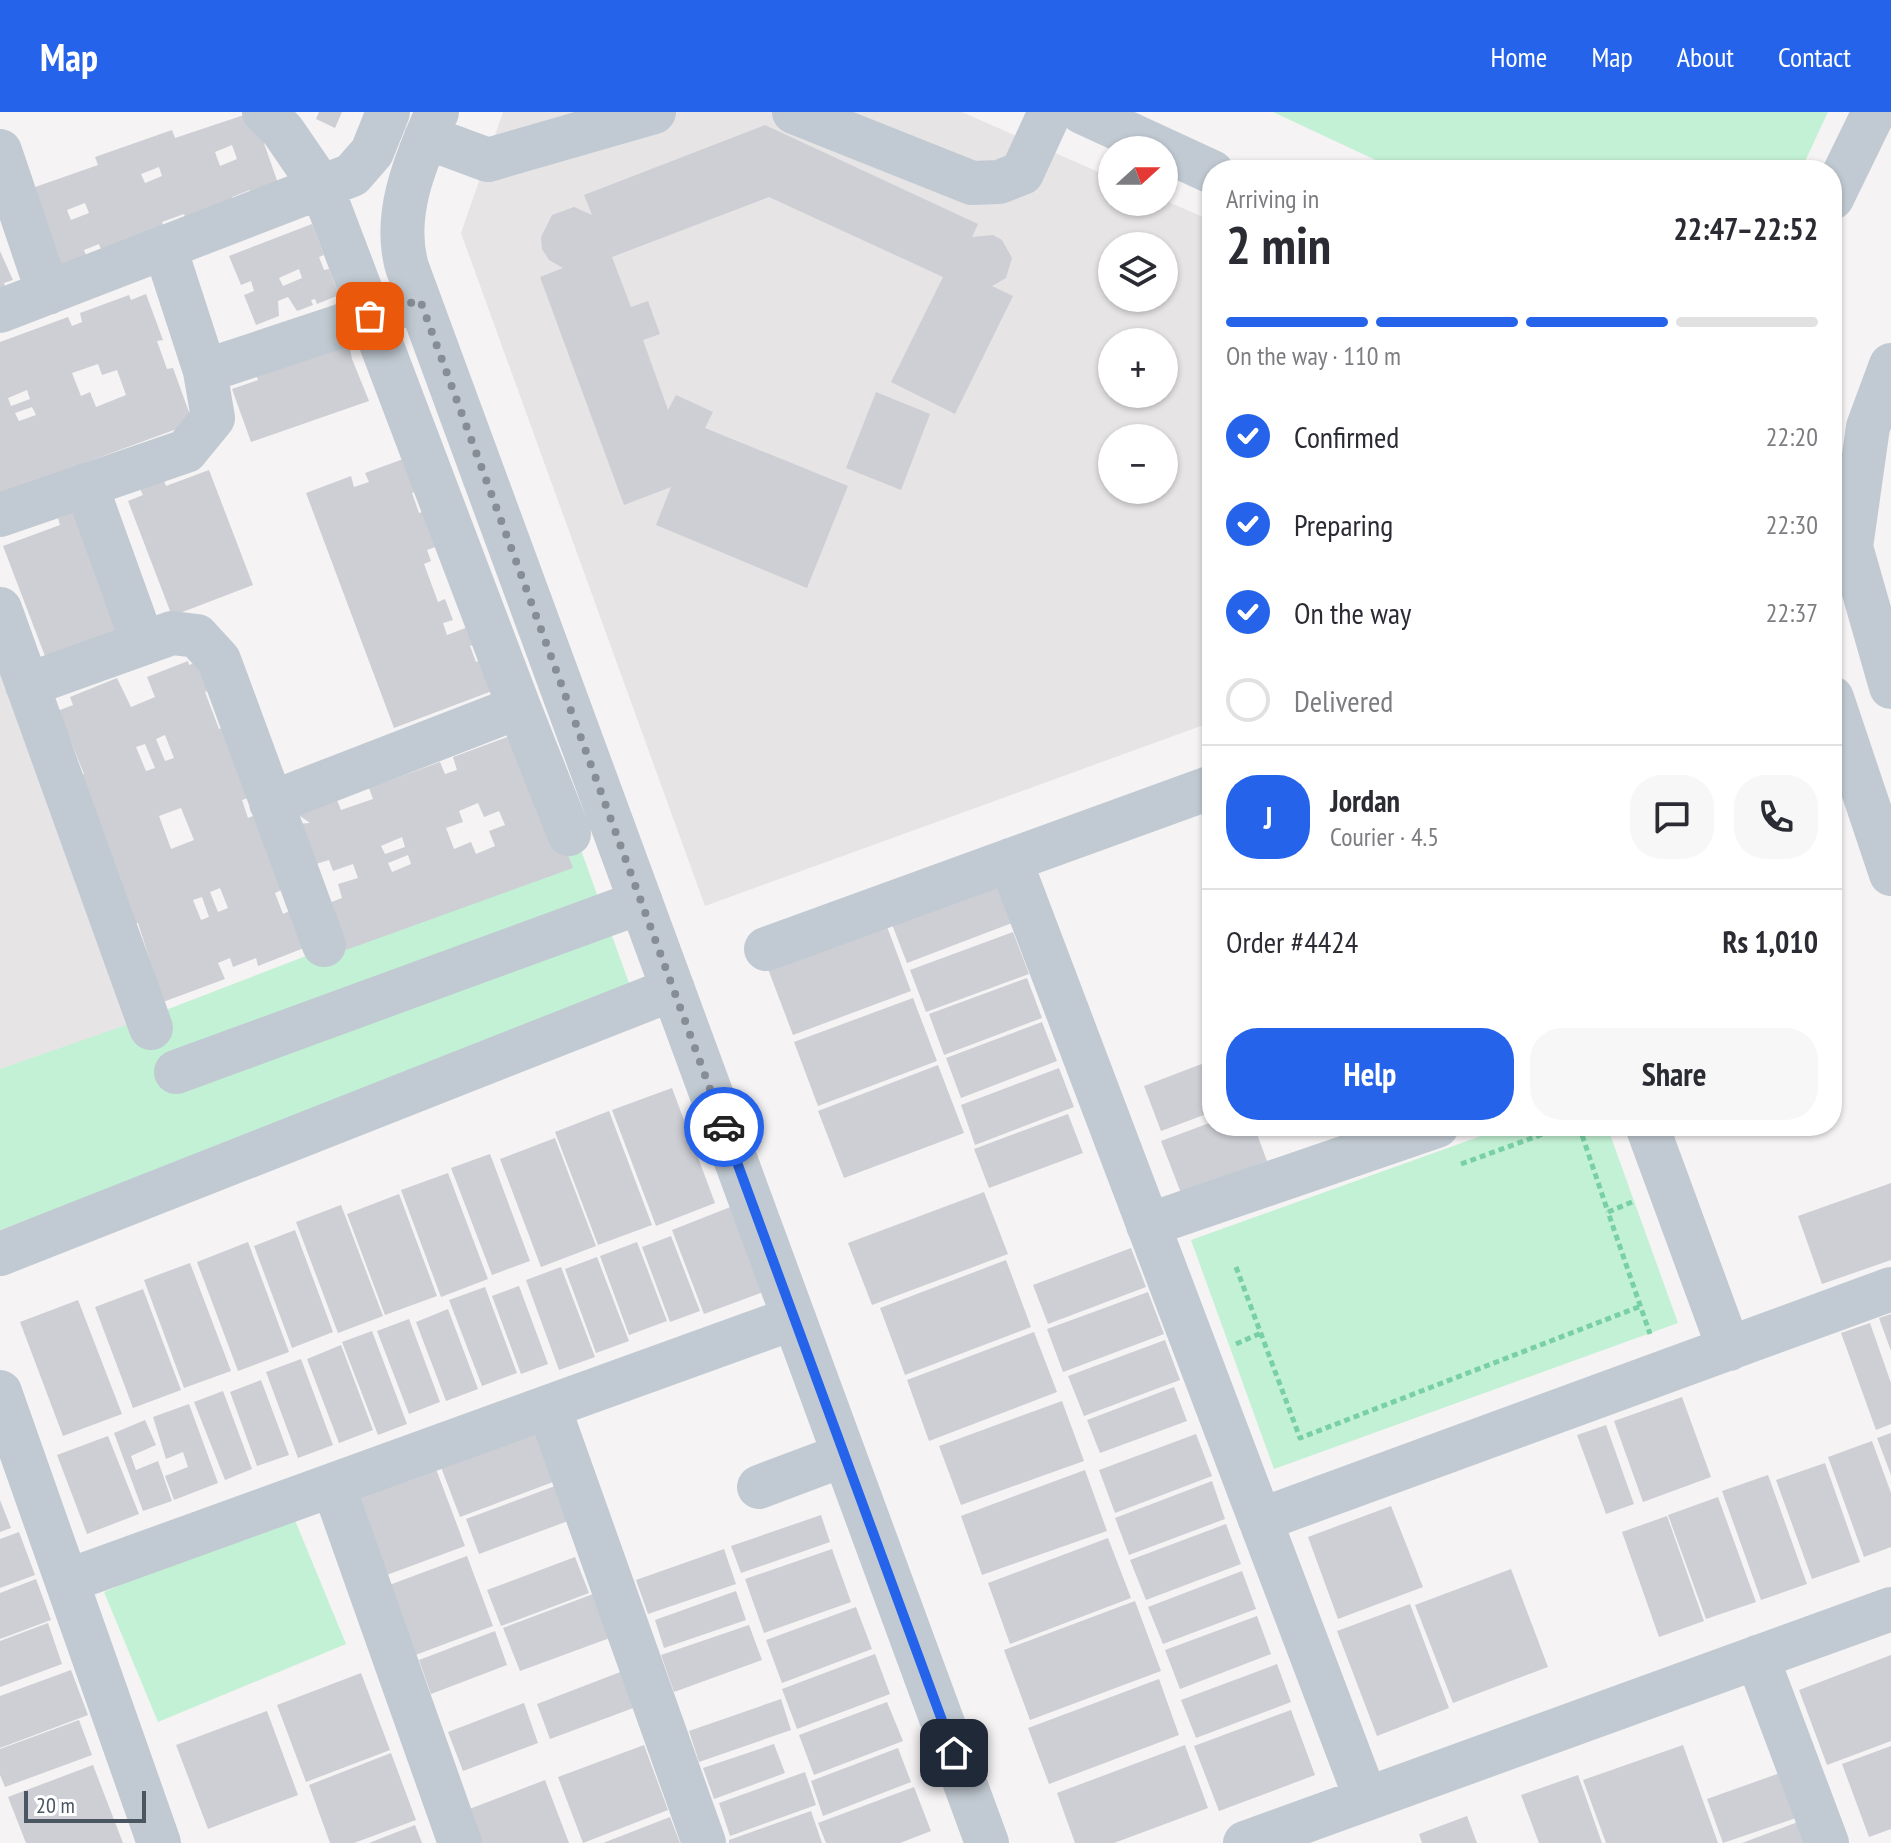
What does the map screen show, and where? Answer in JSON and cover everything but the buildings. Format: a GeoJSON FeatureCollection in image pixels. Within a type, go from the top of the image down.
{"type":"FeatureCollection","features":[{"type":"Feature","properties":{"kind":"street"},"geometry":{"type":"LineString","coordinates":[[264,112],[283,131],[322,188],[569,834]]}},
{"type":"Feature","properties":{"kind":"street"},"geometry":{"type":"LineString","coordinates":[[0,311],[352,175],[372,152],[388,112]]}},
{"type":"Feature","properties":{"kind":"street"},"geometry":{"type":"LineString","coordinates":[[654,112],[488,160],[431,124],[400,224],[401,245],[987,1843]]}},
{"type":"Feature","properties":{"kind":"street"},"geometry":{"type":"LineString","coordinates":[[794,112],[972,183],[999,182],[1022,173],[1050,112]]}},
{"type":"Feature","properties":{"kind":"street"},"geometry":{"type":"LineString","coordinates":[[1082,112],[1202,167]]}},
{"type":"Feature","properties":{"kind":"street"},"geometry":{"type":"LineString","coordinates":[[1842,178],[1874,112]]}},
{"type":"Feature","properties":{"kind":"street"},"geometry":{"type":"LineString","coordinates":[[0,151],[48,293]]}},
{"type":"Feature","properties":{"kind":"street"},"geometry":{"type":"LineString","coordinates":[[0,515],[186,451],[213,418],[205,371],[165,248]]}},
{"type":"Feature","properties":{"kind":"street"},"geometry":{"type":"LineString","coordinates":[[205,371],[420,300]]}},
{"type":"Feature","properties":{"kind":"street"},"geometry":{"type":"LineString","coordinates":[[1842,539],[1868,427],[1891,365]]}},
{"type":"Feature","properties":{"kind":"street"},"geometry":{"type":"LineString","coordinates":[[86,485],[143,643]]}},
{"type":"Feature","properties":{"kind":"street"},"geometry":{"type":"LineString","coordinates":[[1842,543],[1891,562]]}},
{"type":"Feature","properties":{"kind":"street"},"geometry":{"type":"LineString","coordinates":[[1842,546],[1891,687]]}},
{"type":"Feature","properties":{"kind":"street"},"geometry":{"type":"LineString","coordinates":[[0,609],[151,1028]]}},
{"type":"Feature","properties":{"kind":"street"},"geometry":{"type":"LineString","coordinates":[[27,685],[172,633],[197,636],[219,660],[324,945]]}},
{"type":"Feature","properties":{"kind":"street"},"geometry":{"type":"LineString","coordinates":[[271,803],[519,707]]}},
{"type":"Feature","properties":{"kind":"street"},"geometry":{"type":"LineString","coordinates":[[1842,728],[1891,874]]}},
{"type":"Feature","properties":{"kind":"street"},"geometry":{"type":"LineString","coordinates":[[766,949],[1202,791]]}},
{"type":"Feature","properties":{"kind":"street"},"geometry":{"type":"LineString","coordinates":[[1010,860],[1366,1799]]}},
{"type":"Feature","properties":{"kind":"street"},"geometry":{"type":"LineString","coordinates":[[176,1072],[641,902]]}},
{"type":"Feature","properties":{"kind":"street"},"geometry":{"type":"LineString","coordinates":[[0,1254],[673,989]]}},
{"type":"Feature","properties":{"kind":"street"},"geometry":{"type":"LineString","coordinates":[[1148,1225],[1385,1136]]}},
{"type":"Feature","properties":{"kind":"street"},"geometry":{"type":"LineString","coordinates":[[1651,1136],[1729,1349]]}},
{"type":"Feature","properties":{"kind":"street"},"geometry":{"type":"LineString","coordinates":[[1260,1520],[1891,1289]]}},
{"type":"Feature","properties":{"kind":"street"},"geometry":{"type":"LineString","coordinates":[[67,1581],[794,1318]]}},
{"type":"Feature","properties":{"kind":"street"},"geometry":{"type":"LineString","coordinates":[[0,1392],[159,1843]]}},
{"type":"Feature","properties":{"kind":"street"},"geometry":{"type":"LineString","coordinates":[[549,1408],[704,1843]]}},
{"type":"Feature","properties":{"kind":"street"},"geometry":{"type":"LineString","coordinates":[[759,1487],[844,1455]]}},
{"type":"Feature","properties":{"kind":"street"},"geometry":{"type":"LineString","coordinates":[[333,1485],[460,1843]]}},
{"type":"Feature","properties":{"kind":"street"},"geometry":{"type":"LineString","coordinates":[[1245,1843],[1891,1609]]}},
{"type":"Feature","properties":{"kind":"street"},"geometry":{"type":"LineString","coordinates":[[1757,1657],[1827,1843]]}},
{"type":"Feature","properties":{"kind":"path"},"geometry":{"type":"LineString","coordinates":[[1454,1166],[1537,1136]]}},
{"type":"Feature","properties":{"kind":"path"},"geometry":{"type":"LineString","coordinates":[[1582,1136],[1664,1373]]}},
{"type":"Feature","properties":{"kind":"path"},"geometry":{"type":"LineString","coordinates":[[1608,1212],[1669,1185]]}},
{"type":"Feature","properties":{"kind":"path"},"geometry":{"type":"LineString","coordinates":[[1236,1267],[1300,1438],[1641,1306]]}},
{"type":"Feature","properties":{"kind":"shaded area"},"geometry":{"type":"Polygon","coordinates":[[[503,112],[962,112],[1098,172],[1098,216],[1178,216],[1178,206],[1202,217],[1202,726],[705,906],[461,233],[503,112]]]}},
{"type":"Feature","properties":{"kind":"shaded area"},"geometry":{"type":"Polygon","coordinates":[[[0,651],[132,1023],[0,1073],[0,651]]]}},
{"type":"Feature","properties":{"kind":"green space"},"geometry":{"type":"Polygon","coordinates":[[[1273,112],[1828,112],[1806,160],[1376,160],[1273,112]]]}},
{"type":"Feature","properties":{"kind":"green space"},"geometry":{"type":"Polygon","coordinates":[[[581,850],[633,994],[0,1230],[0,1069],[132,1023],[581,850]]]}},
{"type":"Feature","properties":{"kind":"green space"},"geometry":{"type":"Polygon","coordinates":[[[1481,1136],[1611,1136],[1678,1323],[1274,1469],[1191,1240],[1481,1136]]]}},
{"type":"Feature","properties":{"kind":"green space"},"geometry":{"type":"Polygon","coordinates":[[[292,1513],[346,1644],[158,1722],[104,1592],[292,1513]]]}},
{"type":"Feature","properties":{"kind":"way so far"},"geometry":{"type":"LineString","coordinates":[[370,316],[420,300],[724,1127]]}},
{"type":"Feature","properties":{"kind":"route"},"geometry":{"type":"LineString","coordinates":[[724,1127],[954,1753]]}}]}
